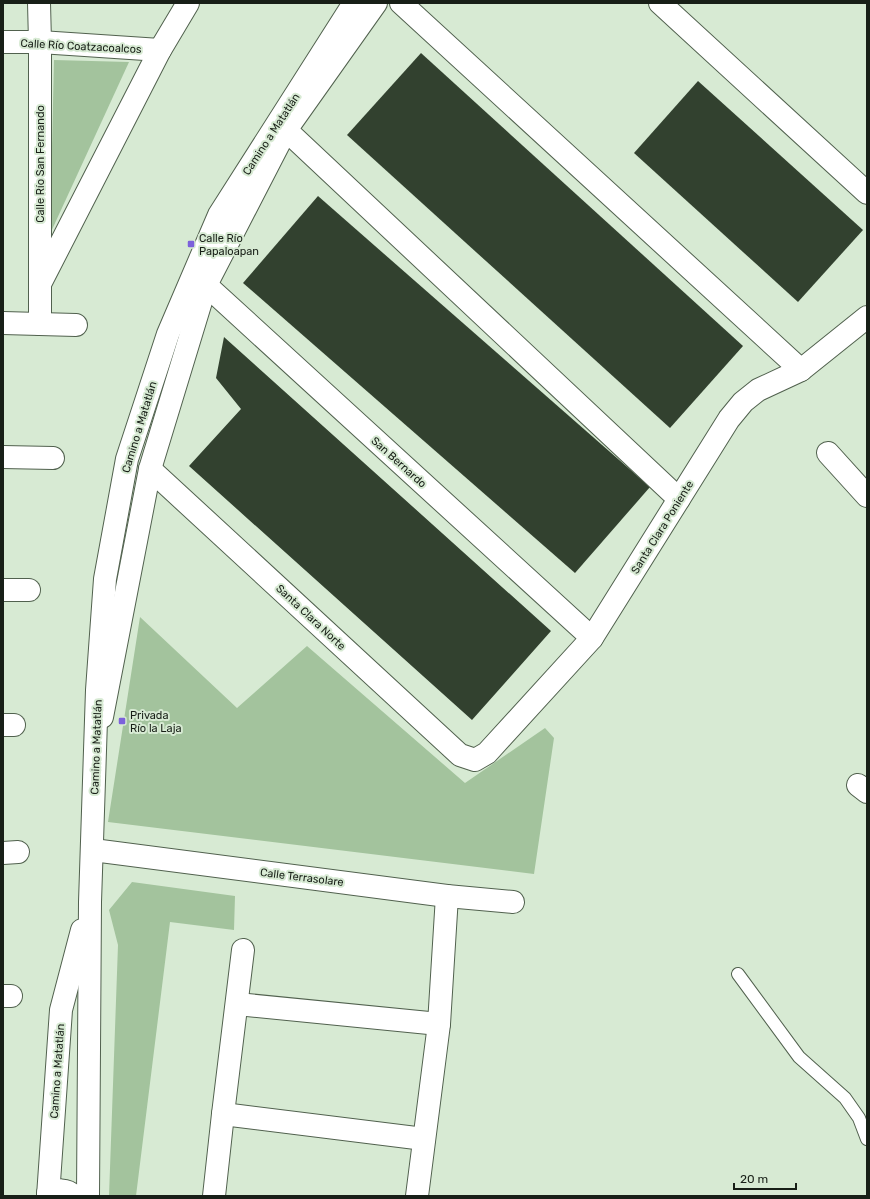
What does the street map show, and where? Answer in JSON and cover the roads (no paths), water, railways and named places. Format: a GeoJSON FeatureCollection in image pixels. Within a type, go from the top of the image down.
{"type":"FeatureCollection","features":[{"type":"Feature","properties":{"kind":"street","name":"Calle Río San Fernando"},"geometry":{"type":"LineString","coordinates":[[39,3],[40,324]]}},
{"type":"Feature","properties":{"kind":"street"},"geometry":{"type":"LineString","coordinates":[[39,287],[160,50],[173,13],[188,3]]}},
{"type":"Feature","properties":{"kind":"street","name":"Camino a Matatlán"},"geometry":{"type":"LineString","coordinates":[[88,1196],[90,902],[98,690],[105,579],[127,459],[168,334],[218,215],[354,3]]}},
{"type":"Feature","properties":{"kind":"street"},"geometry":{"type":"LineString","coordinates":[[96,746],[150,469],[206,286],[286,130],[376,3]]}},
{"type":"Feature","properties":{"kind":"street"},"geometry":{"type":"LineString","coordinates":[[401,3],[801,370]]}},
{"type":"Feature","properties":{"kind":"street"},"geometry":{"type":"LineString","coordinates":[[660,3],[867,193]]}},
{"type":"Feature","properties":{"kind":"street","name":"Calle Río Coatzacoalcos"},"geometry":{"type":"LineString","coordinates":[[3,42],[40,42],[160,50]]}},
{"type":"Feature","properties":{"kind":"street"},"geometry":{"type":"LineString","coordinates":[[286,130],[679,499]]}},
{"type":"Feature","properties":{"kind":"street","name":"San Bernardo"},"geometry":{"type":"LineString","coordinates":[[206,286],[592,638]]}},
{"type":"Feature","properties":{"kind":"street","name":"Santa Clara Poniente"},"geometry":{"type":"LineString","coordinates":[[475,760],[487,753],[592,638],[730,419],[743,402],[758,390],[801,370],[867,317]]}},
{"type":"Feature","properties":{"kind":"street"},"geometry":{"type":"LineString","coordinates":[[3,323],[76,325]]}},
{"type":"Feature","properties":{"kind":"street"},"geometry":{"type":"LineString","coordinates":[[828,453],[867,496]]}},
{"type":"Feature","properties":{"kind":"street"},"geometry":{"type":"LineString","coordinates":[[3,457],[53,458]]}},
{"type":"Feature","properties":{"kind":"street","name":"Santa Clara Norte"},"geometry":{"type":"LineString","coordinates":[[150,469],[460,755],[475,760]]}},
{"type":"Feature","properties":{"kind":"street"},"geometry":{"type":"LineString","coordinates":[[3,590],[29,590]]}},
{"type":"Feature","properties":{"kind":"street","name":"Calle Terrasolare"},"geometry":{"type":"LineString","coordinates":[[93,850],[447,896],[512,902]]}},
{"type":"Feature","properties":{"kind":"street"},"geometry":{"type":"LineString","coordinates":[[416,1196],[439,1024],[447,896]]}},
{"type":"Feature","properties":{"kind":"street","name":"Camino a Matatlán"},"geometry":{"type":"LineString","coordinates":[[48,1195],[61,1010],[90,902]]}},
{"type":"Feature","properties":{"kind":"street"},"geometry":{"type":"LineString","coordinates":[[214,1196],[243,950]]}},
{"type":"Feature","properties":{"kind":"street"},"geometry":{"type":"LineString","coordinates":[[236,1004],[439,1024]]}},
{"type":"Feature","properties":{"kind":"street"},"geometry":{"type":"LineString","coordinates":[[223,1114],[424,1140]]}},
{"type":"Feature","properties":{"kind":"street"},"geometry":{"type":"LineString","coordinates":[[48,1195],[64,1189],[74,1196]]}},
{"type":"Feature","properties":{"kind":"lane"},"geometry":{"type":"LineString","coordinates":[[738,974],[799,1057],[845,1098],[859,1118],[867,1139]]}},
{"type":"Feature","properties":{"kind":"place","name":"Calle Río Papaloapan"},"geometry":{"type":"Point","coordinates":[191,244]}},
{"type":"Feature","properties":{"kind":"place","name":"Privada Río la Laja"},"geometry":{"type":"Point","coordinates":[122,721]}}]}
